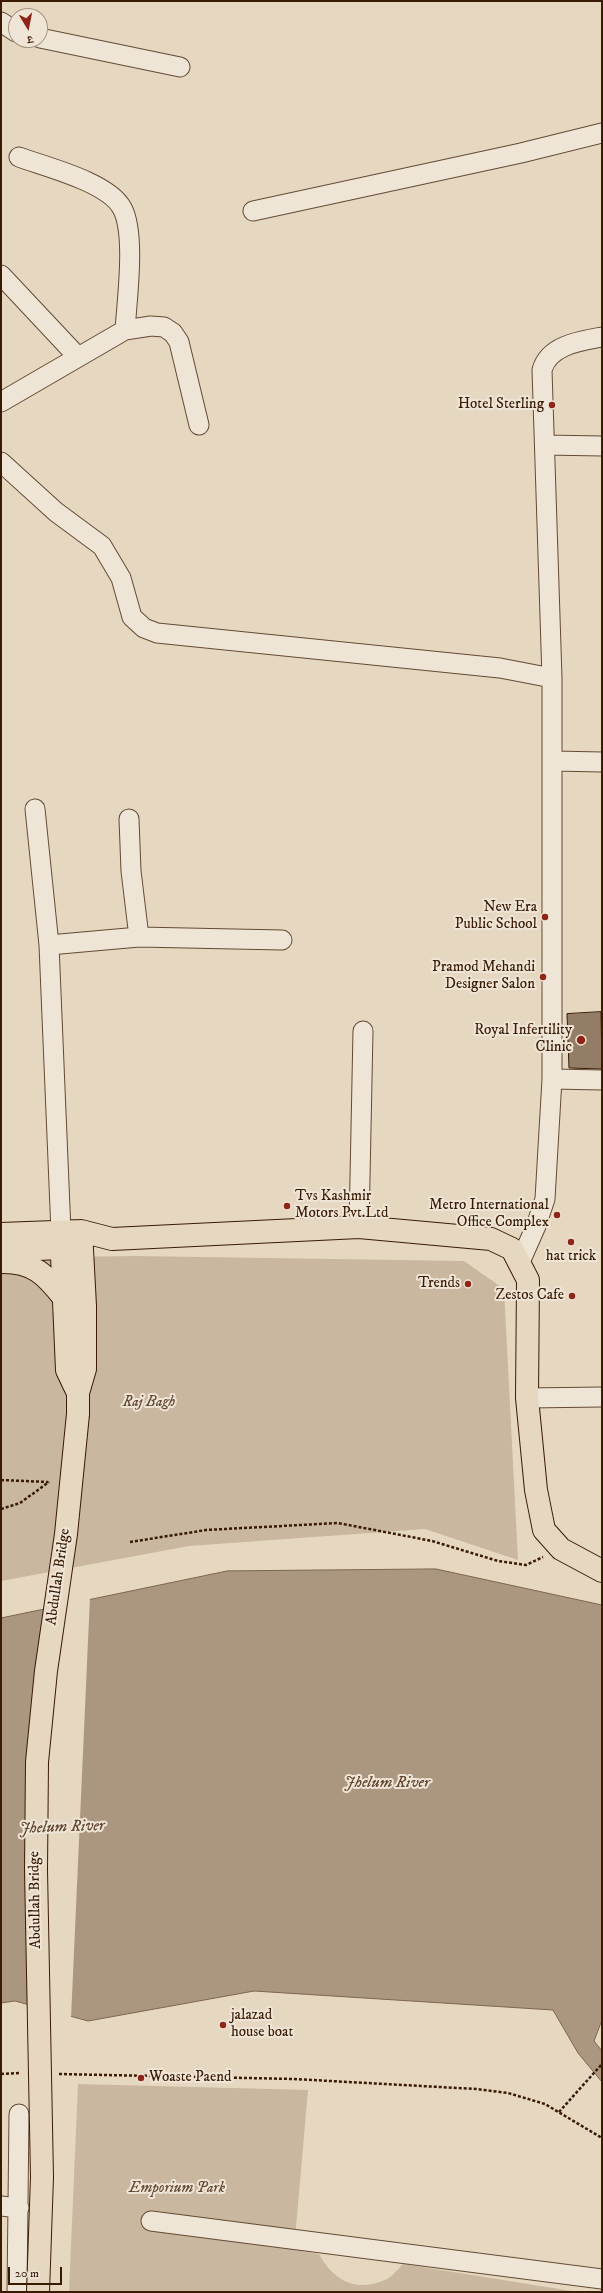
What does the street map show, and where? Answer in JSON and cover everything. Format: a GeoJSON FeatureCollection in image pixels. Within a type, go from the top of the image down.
{"type":"FeatureCollection","features":[{"type":"Feature","properties":{"kind":"main road"},"geometry":{"type":"LineString","coordinates":[[1,1234],[71,1239],[96,1247],[112,1239],[360,1227],[491,1239],[512,1250],[520,1262],[528,1280],[529,1304],[527,1398],[536,1490],[544,1530],[561,1549],[602,1571]]}},
{"type":"Feature","properties":{"kind":"main road"},"geometry":{"type":"LineString","coordinates":[[1,1251],[71,1239]]}},
{"type":"Feature","properties":{"kind":"main road"},"geometry":{"type":"LineString","coordinates":[[71,1239],[64,1298],[67,1370],[78,1393]]}},
{"type":"Feature","properties":{"kind":"main road"},"geometry":{"type":"LineString","coordinates":[[71,1239],[85,1306],[85,1369],[78,1393]]}},
{"type":"Feature","properties":{"kind":"main road"},"geometry":{"type":"LineString","coordinates":[[1,1262],[20,1264],[40,1271],[64,1298]]}},
{"type":"Feature","properties":{"kind":"main road","name":"Abdullah Bridge"},"geometry":{"type":"LineString","coordinates":[[38,2292],[42,2177],[36,1886],[37,1762],[45,1678],[66,1534],[78,1414],[78,1393]]}},
{"type":"Feature","properties":{"kind":"street"},"geometry":{"type":"LineString","coordinates":[[48,40],[180,67]]}},
{"type":"Feature","properties":{"kind":"street"},"geometry":{"type":"LineString","coordinates":[[253,211],[521,153],[602,133]]}},
{"type":"Feature","properties":{"kind":"street"},"geometry":{"type":"LineString","coordinates":[[19,157],[80,178],[99,187],[122,207],[128,223],[129,242],[125,330]]}},
{"type":"Feature","properties":{"kind":"street"},"geometry":{"type":"LineString","coordinates":[[1,275],[78,357]]}},
{"type":"Feature","properties":{"kind":"street"},"geometry":{"type":"LineString","coordinates":[[1,402],[125,330],[151,326],[164,327],[173,333],[179,342],[199,425]]}},
{"type":"Feature","properties":{"kind":"street"},"geometry":{"type":"LineString","coordinates":[[520,1262],[536,1226],[545,1199],[552,1079],[552,678],[542,370],[544,362],[566,346],[602,337]]}},
{"type":"Feature","properties":{"kind":"street"},"geometry":{"type":"LineString","coordinates":[[545,445],[602,446]]}},
{"type":"Feature","properties":{"kind":"street"},"geometry":{"type":"LineString","coordinates":[[1,462],[56,512],[102,546],[121,578],[132,616],[144,628],[170,635],[500,668],[552,678]]}},
{"type":"Feature","properties":{"kind":"street"},"geometry":{"type":"LineString","coordinates":[[553,761],[602,762]]}},
{"type":"Feature","properties":{"kind":"street"},"geometry":{"type":"LineString","coordinates":[[35,809],[49,945],[71,1239]]}},
{"type":"Feature","properties":{"kind":"street"},"geometry":{"type":"LineString","coordinates":[[129,819],[131,871],[139,937]]}},
{"type":"Feature","properties":{"kind":"street"},"geometry":{"type":"LineString","coordinates":[[49,945],[139,937],[282,940]]}},
{"type":"Feature","properties":{"kind":"street"},"geometry":{"type":"LineString","coordinates":[[360,1227],[363,1031]]}},
{"type":"Feature","properties":{"kind":"street"},"geometry":{"type":"LineString","coordinates":[[552,1079],[602,1080]]}},
{"type":"Feature","properties":{"kind":"street"},"geometry":{"type":"LineString","coordinates":[[527,1398],[602,1397]]}},
{"type":"Feature","properties":{"kind":"street"},"geometry":{"type":"LineString","coordinates":[[17,2292],[10,2207],[19,2114]]}},
{"type":"Feature","properties":{"kind":"street"},"geometry":{"type":"LineString","coordinates":[[151,2221],[602,2279]]}},
{"type":"Feature","properties":{"kind":"path"},"geometry":{"type":"LineString","coordinates":[[1,1480],[49,1482],[20,1503],[1,1509]]}},
{"type":"Feature","properties":{"kind":"path"},"geometry":{"type":"LineString","coordinates":[[130,1542],[206,1530],[338,1523],[432,1541],[498,1561],[526,1566],[561,1549]]}},
{"type":"Feature","properties":{"kind":"path"},"geometry":{"type":"LineString","coordinates":[[558,2112],[602,2064]]}},
{"type":"Feature","properties":{"kind":"path"},"geometry":{"type":"LineString","coordinates":[[95,2075],[294,2079],[476,2089],[508,2093],[545,2104],[602,2138]]}},
{"type":"Feature","properties":{"kind":"green space","name":"Raj Bagh"},"geometry":{"type":"Polygon","coordinates":[[[134,1256],[464,1261],[504,1289],[518,1560],[425,1529],[189,1546],[1,1581],[1,1258],[134,1256]]]}},
{"type":"Feature","properties":{"kind":"green space","name":"Emporium Park"},"geometry":{"type":"Polygon","coordinates":[[[78,2084],[308,2090],[294,2250],[319,2254],[325,2264],[339,2278],[357,2285],[376,2283],[387,2279],[403,2264],[578,2292],[69,2292],[78,2084]]]}},
{"type":"Feature","properties":{"kind":"water","name":"Jhelum River"},"geometry":{"type":"Polygon","coordinates":[[[436,1569],[602,1605],[602,2020],[594,2041],[602,2051],[602,2082],[578,2053],[553,2010],[254,1991],[88,2021],[15,2001],[1,2003],[1,1618],[227,1571],[436,1569]]]}},
{"type":"Feature","properties":{"kind":"pier"},"geometry":{"type":"Polygon","coordinates":[[[90,1597],[71,2018],[33,2008],[51,1605],[90,1597]]]}},
{"type":"Feature","properties":{"kind":"building"},"geometry":{"type":"Polygon","coordinates":[[[601,1012],[602,1069],[569,1068],[567,1014],[601,1012]]]}},
{"type":"Feature","properties":{"kind":"place","name":"Hotel Sterling"},"geometry":{"type":"Point","coordinates":[552,405]}},
{"type":"Feature","properties":{"kind":"place","name":"New Era Public School"},"geometry":{"type":"Point","coordinates":[545,917]}},
{"type":"Feature","properties":{"kind":"place","name":"Pramod Mehandi Designer Salon"},"geometry":{"type":"Point","coordinates":[543,977]}},
{"type":"Feature","properties":{"kind":"place","name":"Royal Infertility Clinic"},"geometry":{"type":"Point","coordinates":[581,1040]}},
{"type":"Feature","properties":{"kind":"place","name":"Tvs Kashmir Motors Pvt.Ltd"},"geometry":{"type":"Point","coordinates":[287,1206]}},
{"type":"Feature","properties":{"kind":"place","name":"Metro International Office Complex"},"geometry":{"type":"Point","coordinates":[557,1215]}},
{"type":"Feature","properties":{"kind":"place","name":"hat trick"},"geometry":{"type":"Point","coordinates":[571,1242]}},
{"type":"Feature","properties":{"kind":"place","name":"Trends"},"geometry":{"type":"Point","coordinates":[468,1284]}},
{"type":"Feature","properties":{"kind":"place","name":"Zestos Cafe"},"geometry":{"type":"Point","coordinates":[572,1296]}},
{"type":"Feature","properties":{"kind":"place","name":"jalazad house boat"},"geometry":{"type":"Point","coordinates":[223,2025]}},
{"type":"Feature","properties":{"kind":"place","name":"Woaste Paend"},"geometry":{"type":"Point","coordinates":[141,2078]}}]}
